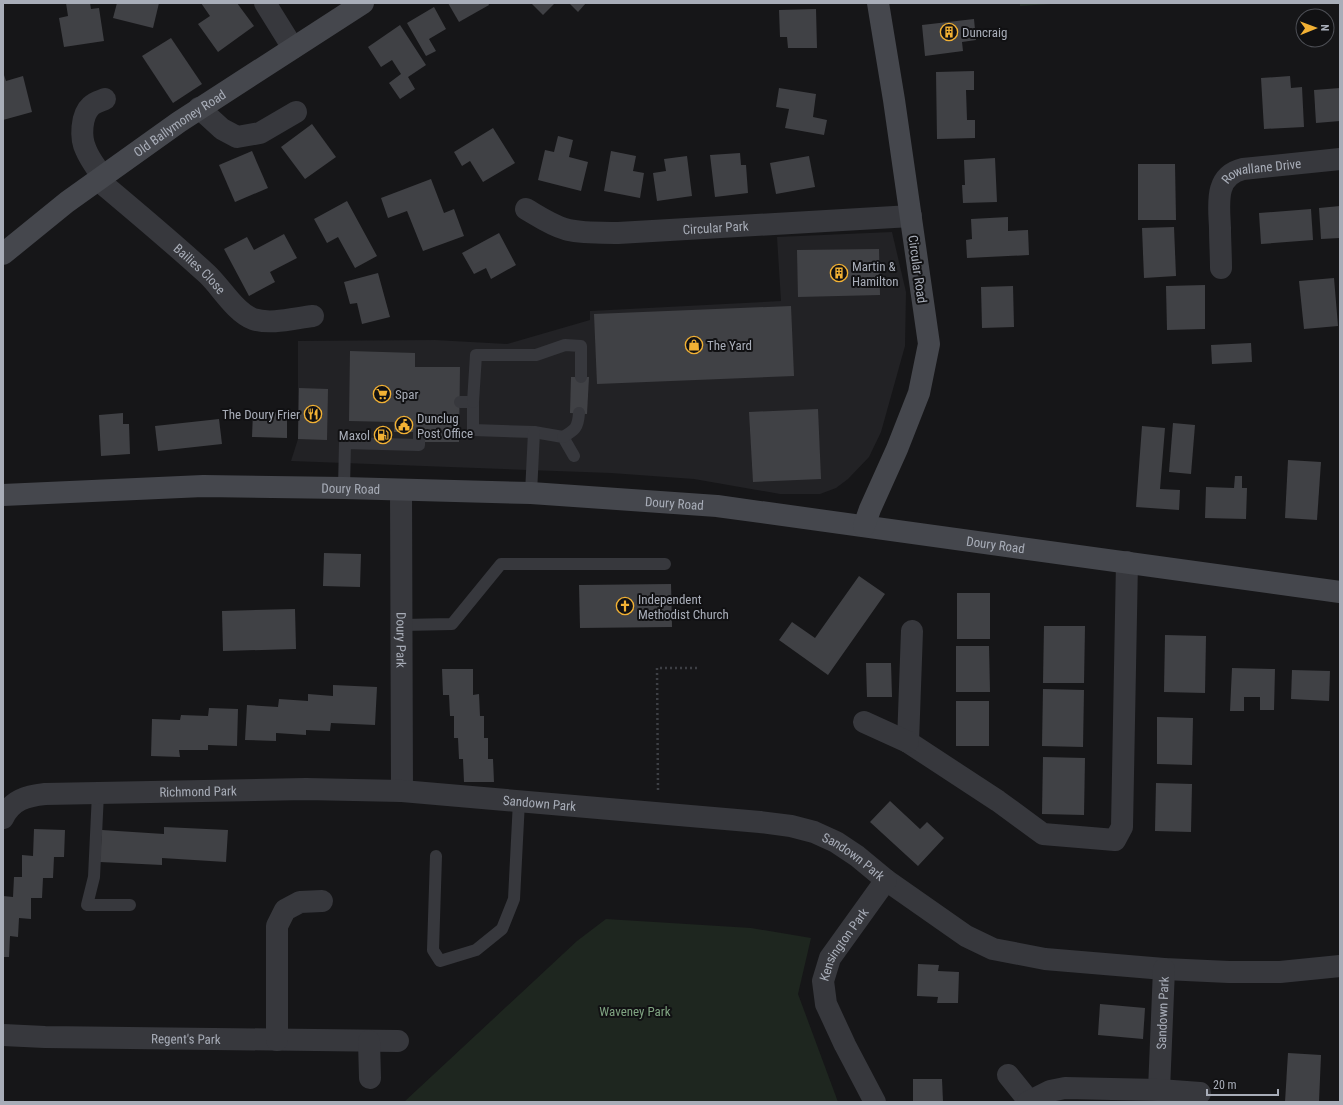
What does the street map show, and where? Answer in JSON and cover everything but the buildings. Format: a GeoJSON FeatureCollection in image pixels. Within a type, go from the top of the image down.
{"type":"FeatureCollection","features":[{"type":"Feature","properties":{"kind":"street"},"geometry":{"type":"LineString","coordinates":[[265,3],[293,48]]}},
{"type":"Feature","properties":{"kind":"street","name":"Old Ballymoney Road"},"geometry":{"type":"LineString","coordinates":[[3,254],[67,202],[179,122],[363,3]]}},
{"type":"Feature","properties":{"kind":"street","name":"Circular Road"},"geometry":{"type":"LineString","coordinates":[[864,526],[919,394],[929,344],[894,100],[878,3]]}},
{"type":"Feature","properties":{"kind":"street","name":"Bailies Close"},"geometry":{"type":"LineString","coordinates":[[105,99],[92,105],[88,110],[82,135],[86,152],[100,178],[203,271],[246,316],[256,320],[265,321],[288,320],[313,316]]}},
{"type":"Feature","properties":{"kind":"street"},"geometry":{"type":"LineString","coordinates":[[200,108],[222,130],[238,137],[260,133],[296,112]]}},
{"type":"Feature","properties":{"kind":"street","name":"Rowallane Drive"},"geometry":{"type":"LineString","coordinates":[[1221,268],[1219,198],[1222,186],[1231,174],[1236,170],[1340,158]]}},
{"type":"Feature","properties":{"kind":"street","name":"Circular Park"},"geometry":{"type":"LineString","coordinates":[[526,209],[555,225],[567,229],[588,232],[618,233],[911,216]]}},
{"type":"Feature","properties":{"kind":"street","name":"Doury Road"},"geometry":{"type":"LineString","coordinates":[[3,494],[203,486],[344,488],[531,493],[717,506],[1340,592]]}},
{"type":"Feature","properties":{"kind":"street","name":"Doury Park"},"geometry":{"type":"LineString","coordinates":[[401,490],[402,791]]}},
{"type":"Feature","properties":{"kind":"street"},"geometry":{"type":"LineString","coordinates":[[864,722],[908,742],[998,801],[1043,834],[1115,840],[1122,827],[1127,562]]}},
{"type":"Feature","properties":{"kind":"street"},"geometry":{"type":"LineString","coordinates":[[908,742],[912,631]]}},
{"type":"Feature","properties":{"kind":"street","name":"Richmond Park"},"geometry":{"type":"LineString","coordinates":[[3,818],[12,804],[32,795],[306,789],[402,791]]}},
{"type":"Feature","properties":{"kind":"street","name":"Sandown Park"},"geometry":{"type":"LineString","coordinates":[[402,791],[760,822],[791,826],[826,836],[845,847],[886,880],[966,936],[993,949],[1045,959],[1164,969],[1159,1090]]}},
{"type":"Feature","properties":{"kind":"street","name":"Kensington Park"},"geometry":{"type":"LineString","coordinates":[[875,1102],[845,1045],[826,1004],[823,981],[830,958],[886,880]]}},
{"type":"Feature","properties":{"kind":"street"},"geometry":{"type":"LineString","coordinates":[[277,1040],[277,926],[285,910],[300,902],[322,901]]}},
{"type":"Feature","properties":{"kind":"street"},"geometry":{"type":"LineString","coordinates":[[1164,969],[1229,972],[1280,972],[1340,966]]}},
{"type":"Feature","properties":{"kind":"street","name":"Regent's Park"},"geometry":{"type":"LineString","coordinates":[[3,1035],[45,1037],[398,1041]]}},
{"type":"Feature","properties":{"kind":"street"},"geometry":{"type":"LineString","coordinates":[[370,1041],[370,1078]]}},
{"type":"Feature","properties":{"kind":"street"},"geometry":{"type":"LineString","coordinates":[[1008,1075],[1029,1101],[1050,1091],[1065,1088],[1159,1090],[1200,1093]]}},
{"type":"Feature","properties":{"kind":"lane"},"geometry":{"type":"LineString","coordinates":[[579,413],[578,423],[574,430],[563,437],[534,432],[473,430],[476,355],[536,355],[565,345],[581,346],[581,377]]}},
{"type":"Feature","properties":{"kind":"lane"},"geometry":{"type":"LineString","coordinates":[[460,402],[473,402]]}},
{"type":"Feature","properties":{"kind":"lane"},"geometry":{"type":"LineString","coordinates":[[344,488],[345,443],[419,445],[419,432]]}},
{"type":"Feature","properties":{"kind":"lane"},"geometry":{"type":"LineString","coordinates":[[531,493],[534,432]]}},
{"type":"Feature","properties":{"kind":"lane"},"geometry":{"type":"LineString","coordinates":[[563,437],[574,456]]}},
{"type":"Feature","properties":{"kind":"lane"},"geometry":{"type":"LineString","coordinates":[[402,625],[452,624],[501,564],[665,564]]}},
{"type":"Feature","properties":{"kind":"lane"},"geometry":{"type":"LineString","coordinates":[[98,793],[94,877],[87,904],[130,905]]}},
{"type":"Feature","properties":{"kind":"lane"},"geometry":{"type":"LineString","coordinates":[[436,856],[433,950],[440,961],[476,950],[502,929],[514,899],[519,801]]}},
{"type":"Feature","properties":{"kind":"path"},"geometry":{"type":"LineString","coordinates":[[658,813],[657,668],[700,668]]}},
{"type":"Feature","properties":{"kind":"shaded area"},"geometry":{"type":"Polygon","coordinates":[[[892,232],[906,292],[905,346],[881,432],[869,457],[848,479],[836,488],[820,494],[780,494],[694,479],[611,473],[291,461],[298,439],[298,341],[435,340],[507,344],[590,320],[590,311],[781,301],[777,237],[892,232]]]}},
{"type":"Feature","properties":{"kind":"green space"},"geometry":{"type":"Polygon","coordinates":[[[1020,3],[1067,3],[1020,6],[1020,3]]]}},
{"type":"Feature","properties":{"kind":"green space","name":"Waveney Park"},"geometry":{"type":"Polygon","coordinates":[[[606,919],[751,928],[811,938],[798,994],[838,1102],[404,1102],[577,941],[606,919]]]}},
{"type":"Feature","properties":{"kind":"place","name":"Duncraig"},"geometry":{"type":"Point","coordinates":[949,32]}},
{"type":"Feature","properties":{"kind":"place","name":"Martin & Hamilton"},"geometry":{"type":"Point","coordinates":[839,273]}},
{"type":"Feature","properties":{"kind":"place","name":"The Yard"},"geometry":{"type":"Point","coordinates":[694,345]}},
{"type":"Feature","properties":{"kind":"place","name":"Spar"},"geometry":{"type":"Point","coordinates":[382,394]}},
{"type":"Feature","properties":{"kind":"place","name":"The Doury Frier"},"geometry":{"type":"Point","coordinates":[313,414]}},
{"type":"Feature","properties":{"kind":"place","name":"Dunclug Post Office"},"geometry":{"type":"Point","coordinates":[404,425]}},
{"type":"Feature","properties":{"kind":"place","name":"Maxol"},"geometry":{"type":"Point","coordinates":[383,435]}},
{"type":"Feature","properties":{"kind":"place","name":"Independent Methodist Church"},"geometry":{"type":"Point","coordinates":[625,606]}}]}
